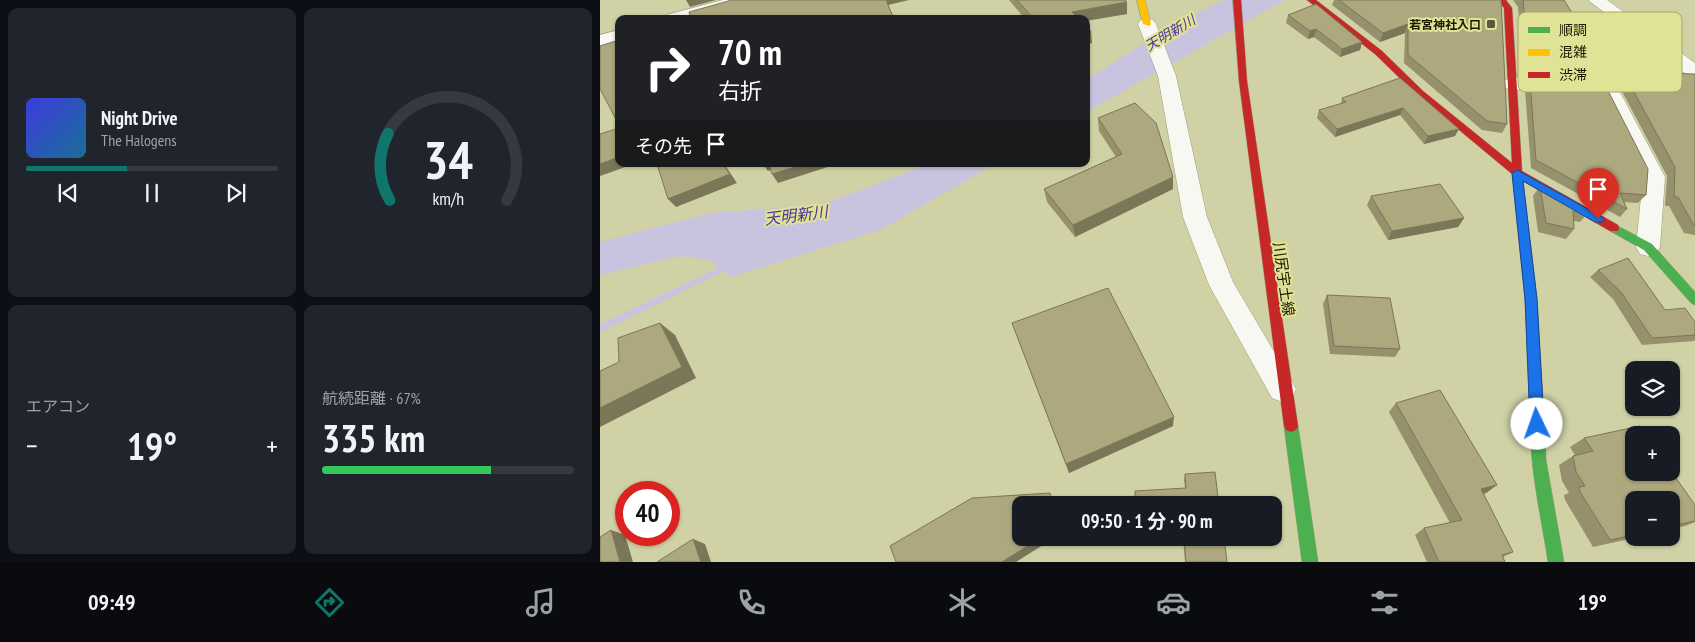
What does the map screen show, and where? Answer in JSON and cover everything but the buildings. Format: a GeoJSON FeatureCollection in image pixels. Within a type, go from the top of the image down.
{"type":"FeatureCollection","features":[{"type":"Feature","properties":{"kind":"street"},"geometry":{"type":"LineString","coordinates":[[687,15],[742,0]]}},
{"type":"Feature","properties":{"kind":"street"},"geometry":{"type":"LineString","coordinates":[[1142,0],[1147,24],[1166,76],[1195,217],[1222,285],[1285,394]]}},
{"type":"Feature","properties":{"kind":"street","name":"川尻宇土線"},"geometry":{"type":"LineString","coordinates":[[1237,0],[1243,81],[1285,394],[1310,562]]}},
{"type":"Feature","properties":{"kind":"street"},"geometry":{"type":"LineString","coordinates":[[1311,0],[1379,53],[1420,93],[1517,173],[1648,247],[1695,300]]}},
{"type":"Feature","properties":{"kind":"street"},"geometry":{"type":"LineString","coordinates":[[1502,0],[1508,8],[1517,173],[1531,299],[1539,460],[1556,562]]}},
{"type":"Feature","properties":{"kind":"street"},"geometry":{"type":"LineString","coordinates":[[1596,0],[1613,12]]}},
{"type":"Feature","properties":{"kind":"street"},"geometry":{"type":"LineString","coordinates":[[600,41],[615,36]]}},
{"type":"Feature","properties":{"kind":"street"},"geometry":{"type":"LineString","coordinates":[[1512,84],[1518,83]]}},
{"type":"Feature","properties":{"kind":"street"},"geometry":{"type":"LineString","coordinates":[[1611,92],[1654,177],[1648,247]]}},
{"type":"Feature","properties":{"kind":"water","name":"天明新川"},"geometry":{"type":"Polygon","coordinates":[[[1224,0],[1285,0],[1090,110],[1090,77],[1171,26],[1224,0]]]}},
{"type":"Feature","properties":{"kind":"water","name":"天明新川"},"geometry":{"type":"Polygon","coordinates":[[[920,167],[990,167],[880,230],[731,277],[709,260],[681,256],[600,275],[600,242],[711,213],[818,205],[920,167]]]}},
{"type":"Feature","properties":{"kind":"waterway"},"geometry":{"type":"LineString","coordinates":[[600,328],[730,265]]}},
{"type":"Feature","properties":{"kind":"traffic: fast"},"geometry":{"type":"LineString","coordinates":[[1614,228],[1648,247],[1695,300]]}},
{"type":"Feature","properties":{"kind":"traffic: fast"},"geometry":{"type":"LineString","coordinates":[[1291,426],[1310,562]]}},
{"type":"Feature","properties":{"kind":"traffic: fast"},"geometry":{"type":"LineString","coordinates":[[1538,433],[1539,460],[1556,562]]}},
{"type":"Feature","properties":{"kind":"traffic: slow"},"geometry":{"type":"LineString","coordinates":[[1141,0],[1147,24]]}},
{"type":"Feature","properties":{"kind":"traffic: jam"},"geometry":{"type":"LineString","coordinates":[[1237,0],[1243,81],[1291,426]]}},
{"type":"Feature","properties":{"kind":"traffic: jam"},"geometry":{"type":"LineString","coordinates":[[1311,0],[1379,53],[1420,93],[1517,173],[1614,228]]}},
{"type":"Feature","properties":{"kind":"traffic: jam"},"geometry":{"type":"LineString","coordinates":[[1502,0],[1508,8],[1517,173],[1531,299],[1538,433]]}},
{"type":"Feature","properties":{"kind":"place","name":"若宮神社入口"},"geometry":{"type":"Point","coordinates":[1491,24]}},
{"type":"Feature","properties":{"kind":"route"},"geometry":{"type":"LineString","coordinates":[[1537,424],[1531,299],[1517,173],[1598,219]]}}]}
